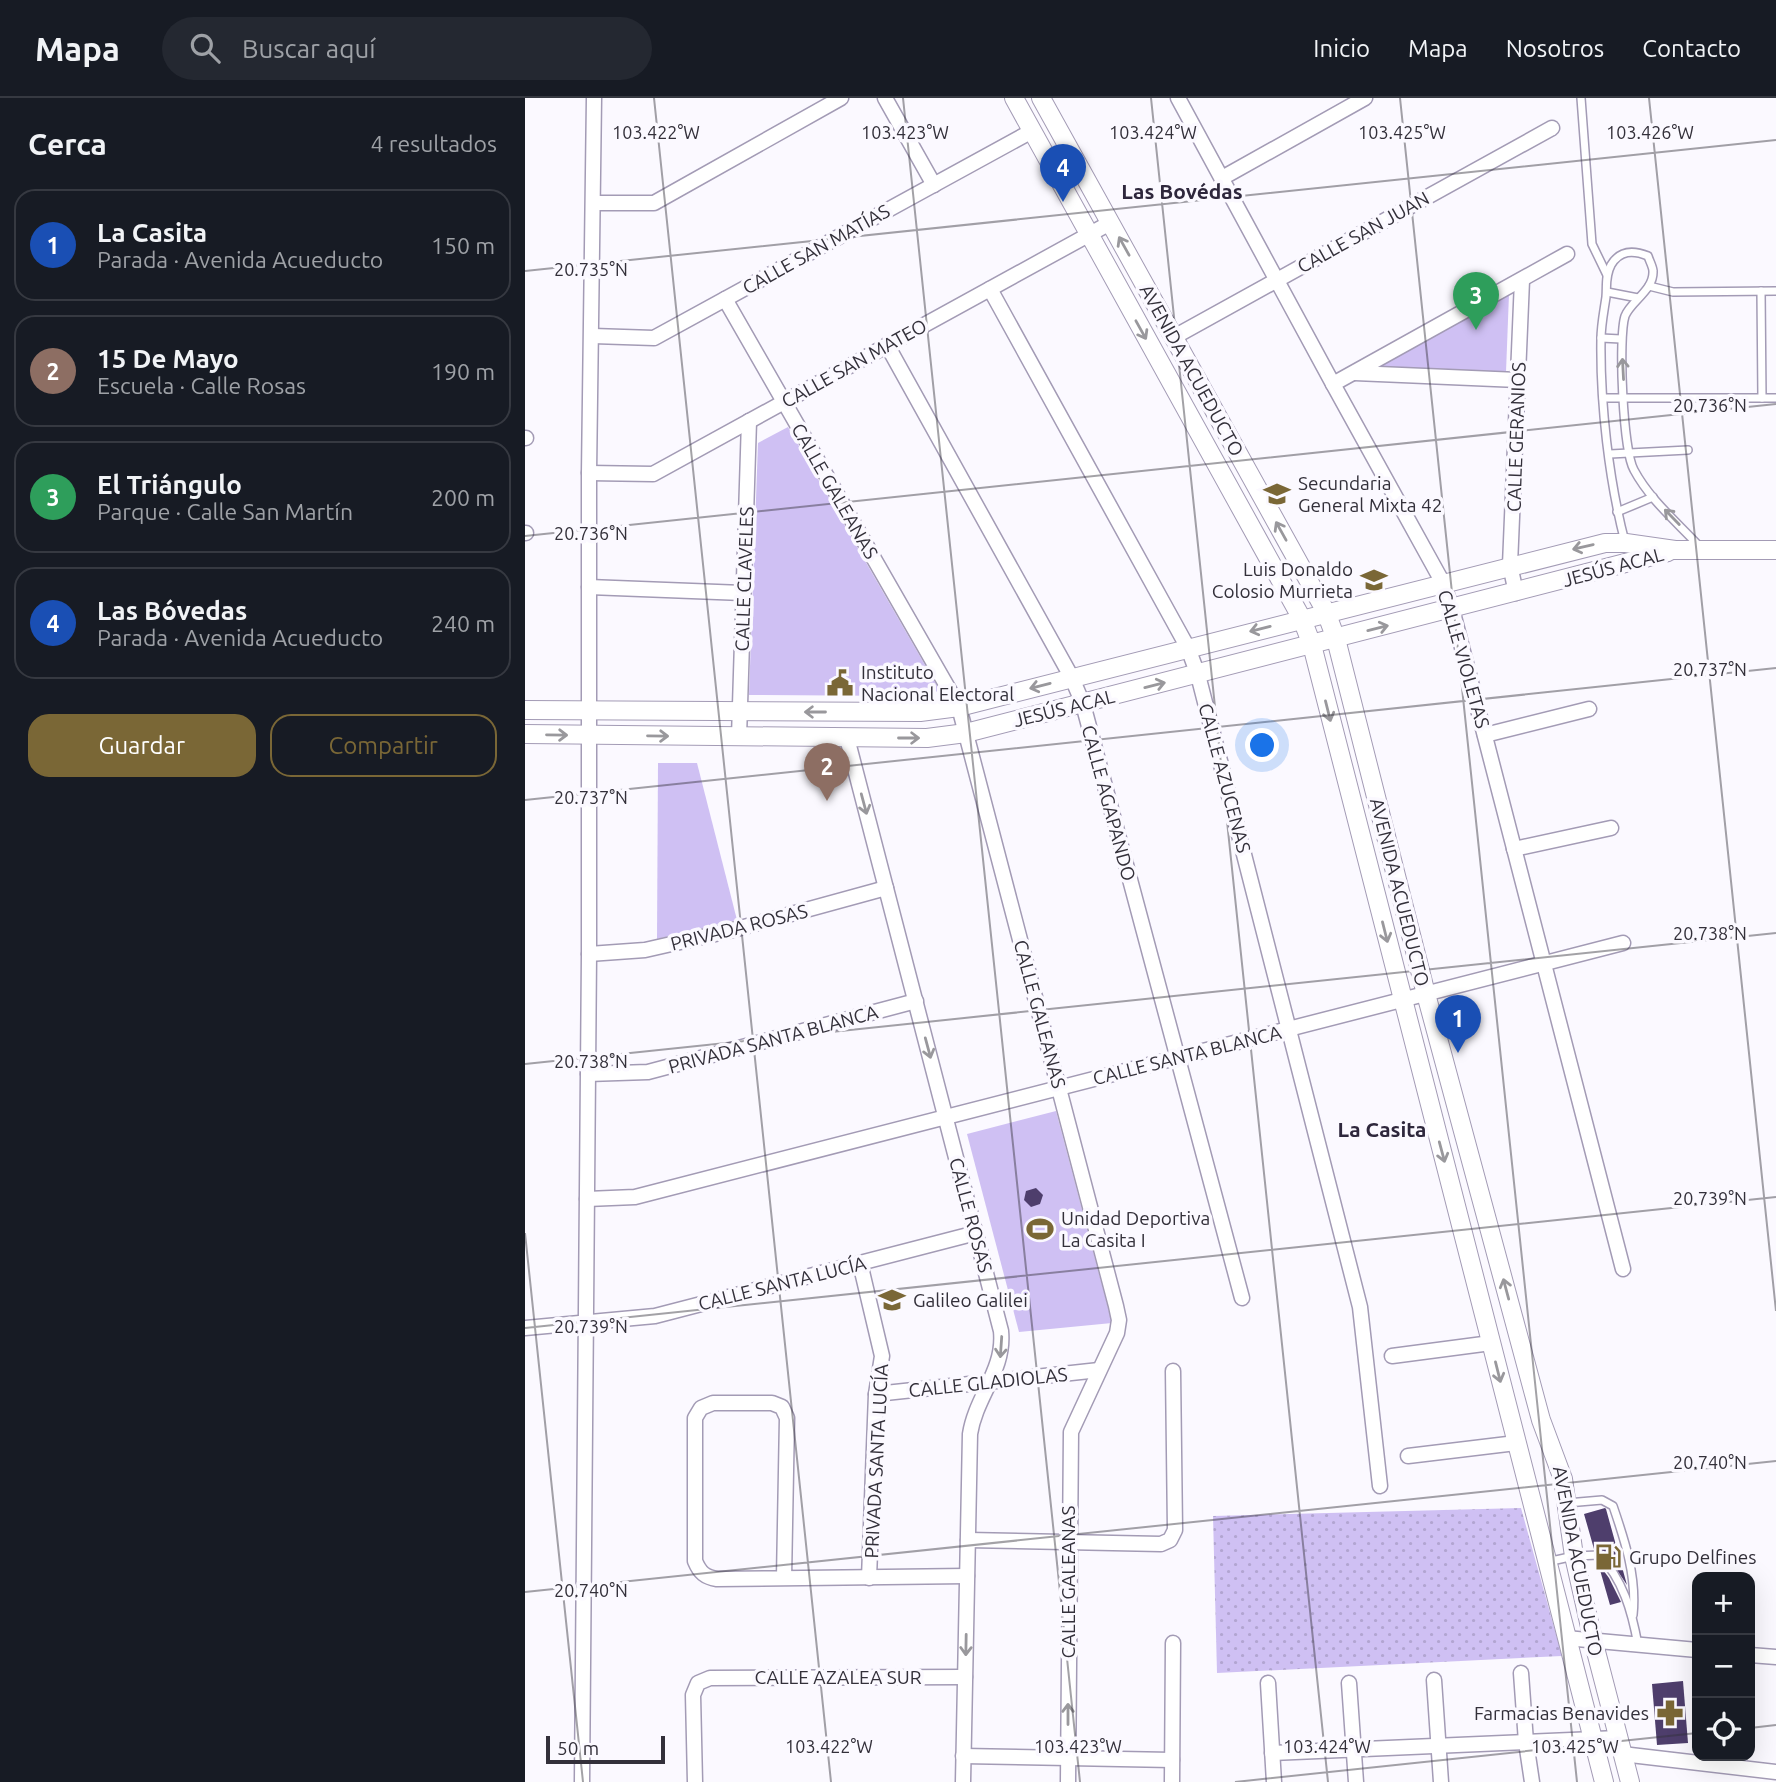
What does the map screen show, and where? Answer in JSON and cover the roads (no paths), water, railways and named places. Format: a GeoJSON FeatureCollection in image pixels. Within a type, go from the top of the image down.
{"type":"FeatureCollection","features":[{"type":"Feature","properties":{"kind":"street"},"geometry":{"type":"LineString","coordinates":[[582,1782],[589,954],[589,473],[593,336],[594,98]]}},
{"type":"Feature","properties":{"kind":"street"},"geometry":{"type":"LineString","coordinates":[[594,203],[654,203],[841,98]]}},
{"type":"Feature","properties":{"kind":"street"},"geometry":{"type":"LineString","coordinates":[[885,98],[934,185]]}},
{"type":"Feature","properties":{"kind":"street","name":"AVENIDA ACUEDUCTO"},"geometry":{"type":"LineString","coordinates":[[1014,98],[1302,618],[1312,645],[1604,1782]]}},
{"type":"Feature","properties":{"kind":"street","name":"AVENIDA ACUEDUCTO"},"geometry":{"type":"LineString","coordinates":[[1041,98],[1326,612],[1541,1420],[1556,1453],[1563,1479],[1574,1556],[1629,1782]]}},
{"type":"Feature","properties":{"kind":"street","name":"CALLE VIOLETAS"},"geometry":{"type":"LineString","coordinates":[[1178,98],[1443,583],[1452,609],[1623,1269]]}},
{"type":"Feature","properties":{"kind":"street"},"geometry":{"type":"LineString","coordinates":[[1222,178],[1366,98]]}},
{"type":"Feature","properties":{"kind":"street","name":"CALLE SAN JUAN"},"geometry":{"type":"LineString","coordinates":[[1174,337],[1552,128]]}},
{"type":"Feature","properties":{"kind":"street","name":"CALLE SAN MATÍAS"},"geometry":{"type":"LineString","coordinates":[[593,336],[654,338],[1032,131]]}},
{"type":"Feature","properties":{"kind":"street","name":"CALLE SAN MATEO"},"geometry":{"type":"LineString","coordinates":[[589,473],[653,474],[1110,223]]}},
{"type":"Feature","properties":{"kind":"street"},"geometry":{"type":"LineString","coordinates":[[1333,384],[1567,254]]}},
{"type":"Feature","properties":{"kind":"street","name":"CALLE GERANIOS"},"geometry":{"type":"LineString","coordinates":[[1516,593],[1510,565],[1523,280]]}},
{"type":"Feature","properties":{"kind":"street","name":"CALLE AZUCENAS"},"geometry":{"type":"LineString","coordinates":[[990,289],[1188,648],[1198,675],[1360,1307],[1380,1486]]}},
{"type":"Feature","properties":{"kind":"street","name":"CALLE GALEANAS"},"geometry":{"type":"LineString","coordinates":[[725,299],[959,707],[1119,1320],[1117,1334],[1071,1432],[1068,1782]]}},
{"type":"Feature","properties":{"kind":"street","name":"CALLE AGAPANDO"},"geometry":{"type":"LineString","coordinates":[[887,345],[1072,678],[1083,704],[1242,1298]]}},
{"type":"Feature","properties":{"kind":"street"},"geometry":{"type":"LineString","coordinates":[[1353,373],[1518,380]]}},
{"type":"Feature","properties":{"kind":"street","name":"CALLE CLAVELES"},"geometry":{"type":"LineString","coordinates":[[739,737],[749,421]]}},
{"type":"Feature","properties":{"kind":"street","name":"JESÚS ACAL"},"geometry":{"type":"LineString","coordinates":[[525,710],[921,712],[959,707],[1587,546],[1626,542],[1675,550]]}},
{"type":"Feature","properties":{"kind":"street"},"geometry":{"type":"LineString","coordinates":[[1675,550],[1776,550]]}},
{"type":"Feature","properties":{"kind":"street","name":"JESÚS ACAL"},"geometry":{"type":"LineString","coordinates":[[525,734],[927,738],[966,733],[1675,550]]}},
{"type":"Feature","properties":{"kind":"street"},"geometry":{"type":"LineString","coordinates":[[589,587],[743,593]]}},
{"type":"Feature","properties":{"kind":"street"},"geometry":{"type":"LineString","coordinates":[[1485,735],[1589,709]]}},
{"type":"Feature","properties":{"kind":"street","name":"CALLE ROSAS"},"geometry":{"type":"LineString","coordinates":[[847,738],[1002,1341],[998,1365],[979,1401],[971,1426],[963,1782]]}},
{"type":"Feature","properties":{"kind":"street"},"geometry":{"type":"LineString","coordinates":[[1514,849],[1611,828]]}},
{"type":"Feature","properties":{"kind":"street","name":"PRIVADA ROSAS"},"geometry":{"type":"LineString","coordinates":[[589,954],[645,950],[683,942],[886,888]]}},
{"type":"Feature","properties":{"kind":"street","name":"CALLE SANTA BLANCA"},"geometry":{"type":"LineString","coordinates":[[587,1199],[635,1197],[1623,943]]}},
{"type":"Feature","properties":{"kind":"street","name":"PRIVADA SANTA BLANCA"},"geometry":{"type":"LineString","coordinates":[[588,1074],[647,1072],[916,1001]]}},
{"type":"Feature","properties":{"kind":"street","name":"CALLE SANTA LUCÍA"},"geometry":{"type":"LineString","coordinates":[[525,1328],[655,1316],[976,1233]]}},
{"type":"Feature","properties":{"kind":"street","name":"PRIVADA SANTA LUCÍA"},"geometry":{"type":"LineString","coordinates":[[860,1263],[882,1356],[876,1394],[870,1578]]}},
{"type":"Feature","properties":{"kind":"street"},"geometry":{"type":"LineString","coordinates":[[1392,1356],[1490,1343]]}},
{"type":"Feature","properties":{"kind":"street","name":"CALLE GLADIOLAS"},"geometry":{"type":"LineString","coordinates":[[876,1394],[1099,1370]]}},
{"type":"Feature","properties":{"kind":"street"},"geometry":{"type":"LineString","coordinates":[[968,1540],[1160,1544],[1170,1540],[1175,1530],[1173,1371]]}},
{"type":"Feature","properties":{"kind":"street"},"geometry":{"type":"LineString","coordinates":[[784,1578],[786,1418],[782,1407],[772,1403],[713,1403],[701,1408],[695,1418],[695,1561],[699,1571],[707,1577],[784,1578],[870,1578],[967,1576]]}},
{"type":"Feature","properties":{"kind":"street"},"geometry":{"type":"LineString","coordinates":[[1409,1456],[1516,1443]]}},
{"type":"Feature","properties":{"kind":"street"},"geometry":{"type":"LineString","coordinates":[[1566,1638],[1692,1650]]}},
{"type":"Feature","properties":{"kind":"street"},"geometry":{"type":"LineString","coordinates":[[1172,1782],[1173,1643]]}},
{"type":"Feature","properties":{"kind":"street"},"geometry":{"type":"LineString","coordinates":[[1755,1655],[1776,1657]]}},
{"type":"Feature","properties":{"kind":"street"},"geometry":{"type":"LineString","coordinates":[[1521,1673],[1532,1782]]}},
{"type":"Feature","properties":{"kind":"street","name":"CALLE AZALEA SUR"},"geometry":{"type":"LineString","coordinates":[[695,1782],[693,1695],[698,1683],[710,1678],[965,1677]]}},
{"type":"Feature","properties":{"kind":"street"},"geometry":{"type":"LineString","coordinates":[[1434,1679],[1441,1782]]}},
{"type":"Feature","properties":{"kind":"street"},"geometry":{"type":"LineString","coordinates":[[1268,1683],[1274,1782]]}},
{"type":"Feature","properties":{"kind":"street"},"geometry":{"type":"LineString","coordinates":[[1349,1683],[1356,1782]]}},
{"type":"Feature","properties":{"kind":"street"},"geometry":{"type":"LineString","coordinates":[[1272,1752],[1592,1740],[1748,1776],[1776,1772]]}},
{"type":"Feature","properties":{"kind":"street"},"geometry":{"type":"LineString","coordinates":[[963,1756],[1172,1760]]}},
{"type":"Feature","properties":{"kind":"lane"},"geometry":{"type":"LineString","coordinates":[[1581,98],[1592,244],[1607,275],[1601,338],[1603,398],[1617,512],[1626,542]]}},
{"type":"Feature","properties":{"kind":"lane"},"geometry":{"type":"LineString","coordinates":[[1607,275],[1613,263],[1625,253],[1635,251],[1648,256],[1653,271],[1649,286],[1626,315],[1621,339],[1632,468],[1653,497],[1703,550]]}},
{"type":"Feature","properties":{"kind":"lane"},"geometry":{"type":"LineString","coordinates":[[1649,286],[1673,292],[1776,291]]}},
{"type":"Feature","properties":{"kind":"lane"},"geometry":{"type":"LineString","coordinates":[[1761,291],[1762,398]]}},
{"type":"Feature","properties":{"kind":"lane"},"geometry":{"type":"LineString","coordinates":[[1607,292],[1638,298]]}},
{"type":"Feature","properties":{"kind":"lane"},"geometry":{"type":"LineString","coordinates":[[1601,338],[1621,339]]}},
{"type":"Feature","properties":{"kind":"lane"},"geometry":{"type":"LineString","coordinates":[[1603,398],[1776,398]]}},
{"type":"Feature","properties":{"kind":"lane"},"geometry":{"type":"LineString","coordinates":[[1610,454],[1688,450]]}},
{"type":"Feature","properties":{"kind":"lane"},"geometry":{"type":"LineString","coordinates":[[1617,512],[1653,497]]}},
{"type":"Feature","properties":{"kind":"lane"},"geometry":{"type":"LineString","coordinates":[[1567,1503],[1602,1500],[1613,1506],[1629,1556],[1635,1596],[1633,1615]]}},
{"type":"Feature","properties":{"kind":"lane"},"geometry":{"type":"LineString","coordinates":[[1547,1562],[1574,1556],[1599,1555],[1612,1569],[1633,1615],[1638,1645]]}},
{"type":"Feature","properties":{"kind":"place","name":"Las Bóvedas"},"geometry":{"type":"Point","coordinates":[1063,202]}},
{"type":"Feature","properties":{"kind":"place","name":"El Triángulo"},"geometry":{"type":"Point","coordinates":[1476,330]}},
{"type":"Feature","properties":{"kind":"place","name":"Secundaria General Mixta 42"},"geometry":{"type":"Point","coordinates":[1277,494]}},
{"type":"Feature","properties":{"kind":"place","name":"Luis Donaldo Colosio Murrieta"},"geometry":{"type":"Point","coordinates":[1374,580]}},
{"type":"Feature","properties":{"kind":"place","name":"Instituto Nacional Electoral"},"geometry":{"type":"Point","coordinates":[840,683]}},
{"type":"Feature","properties":{"kind":"place","name":"15 De Mayo"},"geometry":{"type":"Point","coordinates":[827,801]}},
{"type":"Feature","properties":{"kind":"place","name":"La Casita"},"geometry":{"type":"Point","coordinates":[1458,1053]}},
{"type":"Feature","properties":{"kind":"place","name":"Unidad Deportiva La Casita I"},"geometry":{"type":"Point","coordinates":[1040,1229]}},
{"type":"Feature","properties":{"kind":"place","name":"Galileo Galilei"},"geometry":{"type":"Point","coordinates":[892,1300]}},
{"type":"Feature","properties":{"kind":"place","name":"Grupo Delfines"},"geometry":{"type":"Point","coordinates":[1608,1557]}},
{"type":"Feature","properties":{"kind":"place","name":"Farmacias Benavides"},"geometry":{"type":"Point","coordinates":[1670,1713]}},
{"type":"Feature","properties":{"kind":"district","name":"Las Bovédas"},"geometry":{"type":"Point","coordinates":[1182,192]}},
{"type":"Feature","properties":{"kind":"district","name":"La Casita"},"geometry":{"type":"Point","coordinates":[1382,1130]}}]}
